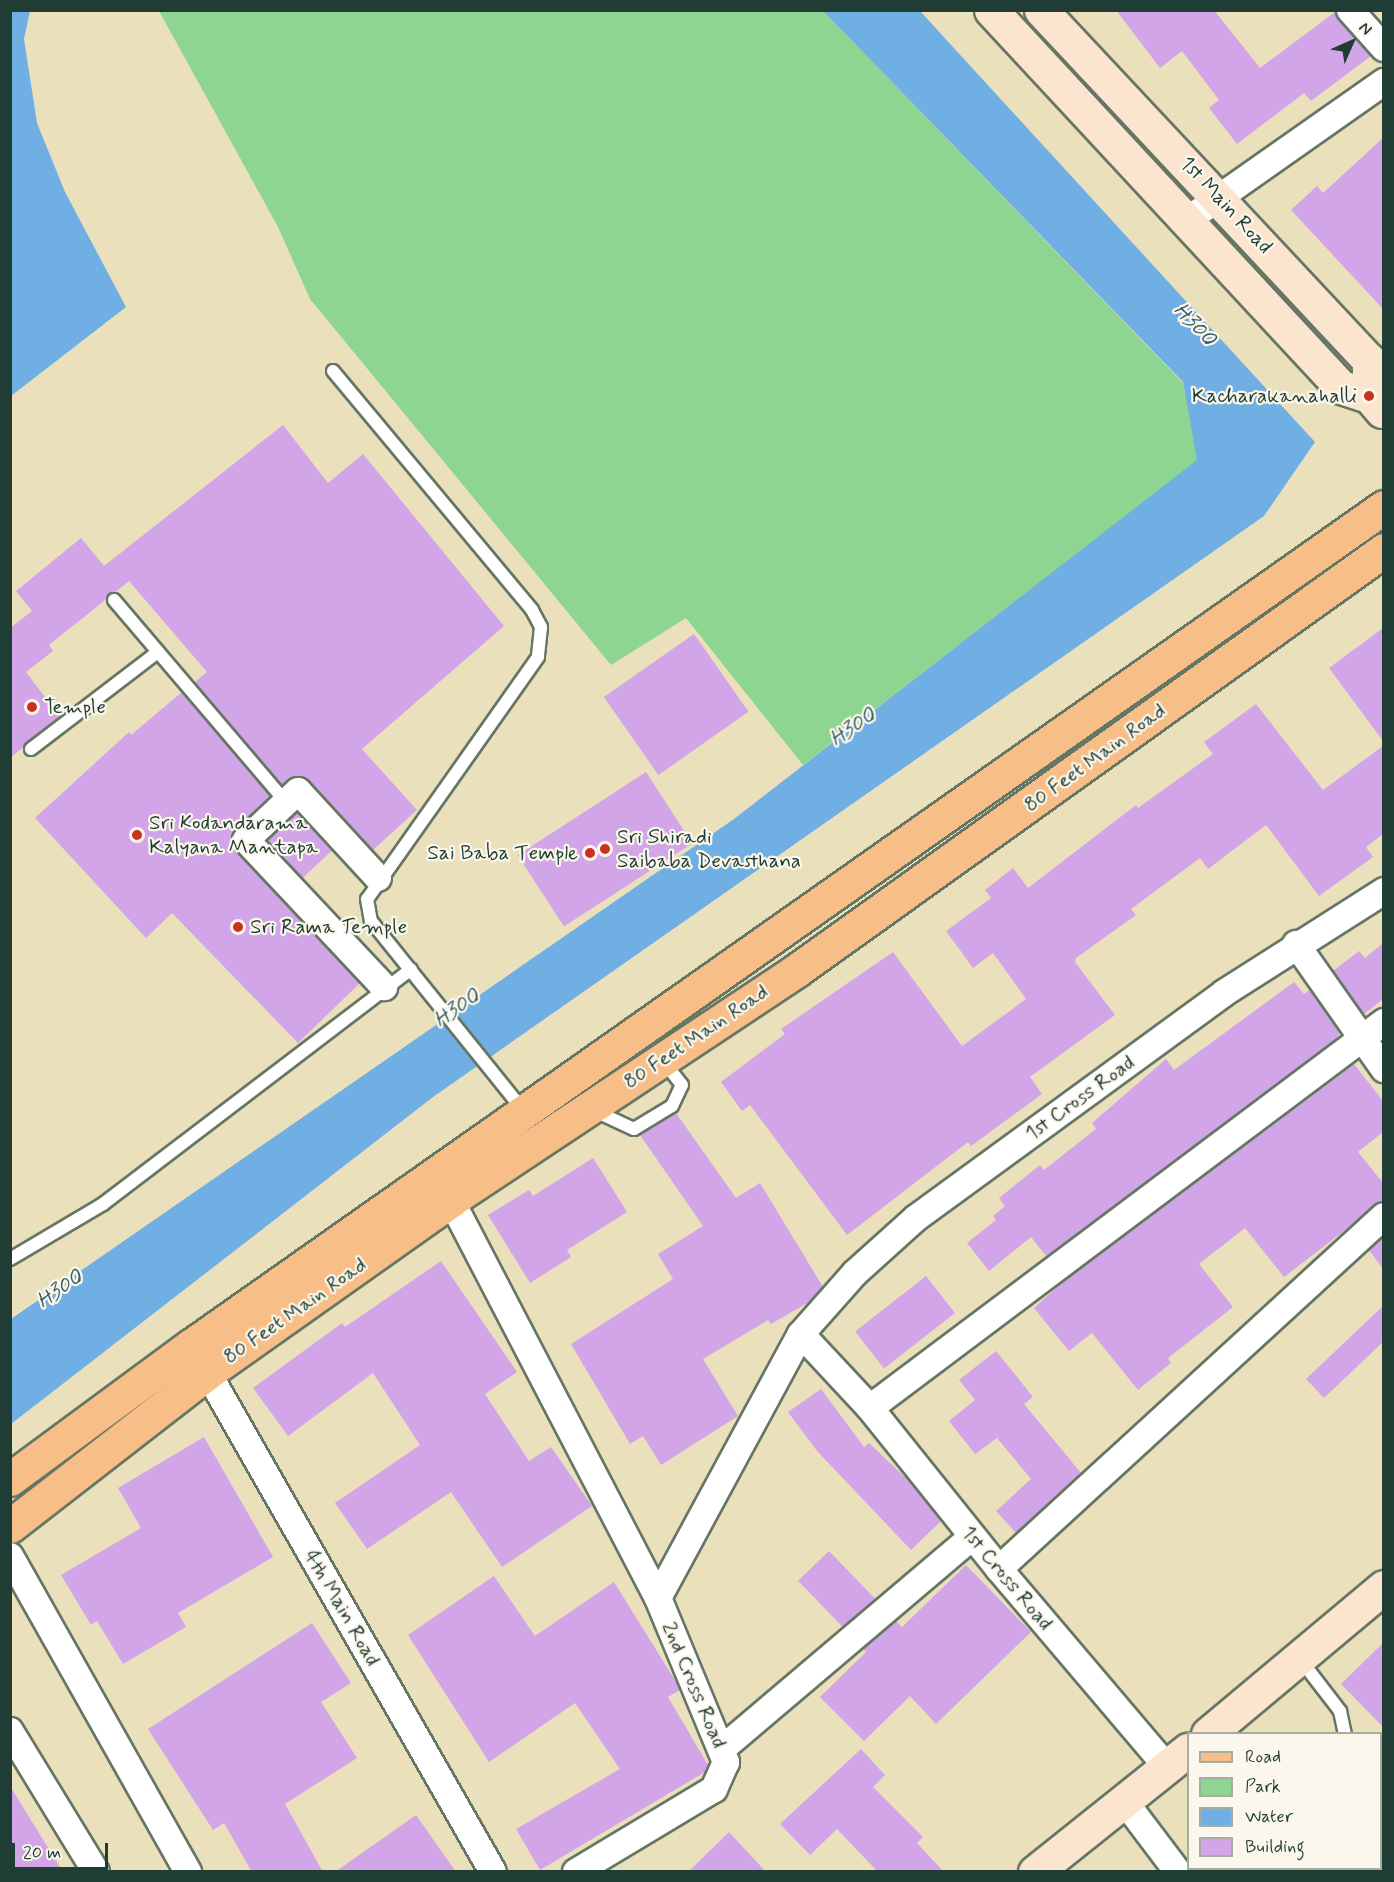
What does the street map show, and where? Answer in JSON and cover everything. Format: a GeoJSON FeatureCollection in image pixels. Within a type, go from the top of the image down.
{"type":"FeatureCollection","features":[{"type":"Feature","properties":{"kind":"main road","name":"80 Feet Main Road"},"geometry":{"type":"LineString","coordinates":[[10,1479],[200,1359],[534,1125],[1383,507]]}},
{"type":"Feature","properties":{"kind":"main road","name":"80 Feet Main Road"},"geometry":{"type":"LineString","coordinates":[[534,1125],[589,1108],[807,963],[1383,550]]}},
{"type":"Feature","properties":{"kind":"main road","name":"80 Feet Main Road"},"geometry":{"type":"LineString","coordinates":[[10,1526],[200,1359]]}},
{"type":"Feature","properties":{"kind":"street"},"geometry":{"type":"LineString","coordinates":[[991,10],[1341,387],[1376,404]]}},
{"type":"Feature","properties":{"kind":"street","name":"1st Main Road"},"geometry":{"type":"LineString","coordinates":[[1041,10],[1219,197],[1369,360],[1376,404]]}},
{"type":"Feature","properties":{"kind":"street"},"geometry":{"type":"LineString","coordinates":[[1350,10],[1383,48]]}},
{"type":"Feature","properties":{"kind":"street"},"geometry":{"type":"LineString","coordinates":[[1186,221],[1383,82]]}},
{"type":"Feature","properties":{"kind":"street"},"geometry":{"type":"LineString","coordinates":[[378,878],[298,791],[246,840],[384,987]]}},
{"type":"Feature","properties":{"kind":"street","name":"1st Cross Road"},"geometry":{"type":"LineString","coordinates":[[658,1598],[801,1335],[855,1273],[916,1218],[1296,944],[1383,891]]}},
{"type":"Feature","properties":{"kind":"street"},"geometry":{"type":"LineString","coordinates":[[1296,944],[1383,1069]]}},
{"type":"Feature","properties":{"kind":"street"},"geometry":{"type":"LineString","coordinates":[[870,1408],[1383,1022]]}},
{"type":"Feature","properties":{"kind":"street","name":"2nd Cross Road"},"geometry":{"type":"LineString","coordinates":[[444,1186],[658,1598],[726,1762],[714,1789],[608,1863],[576,1872]]}},
{"type":"Feature","properties":{"kind":"street"},"geometry":{"type":"LineString","coordinates":[[999,1569],[1383,1216]]}},
{"type":"Feature","properties":{"kind":"street","name":"1st Cross Road"},"geometry":{"type":"LineString","coordinates":[[801,1335],[870,1408],[999,1569],[1178,1758]]}},
{"type":"Feature","properties":{"kind":"street","name":"4th Main Road"},"geometry":{"type":"LineString","coordinates":[[200,1359],[493,1872]]}},
{"type":"Feature","properties":{"kind":"street"},"geometry":{"type":"LineString","coordinates":[[722,1749],[972,1537]]}},
{"type":"Feature","properties":{"kind":"street"},"geometry":{"type":"LineString","coordinates":[[10,1556],[188,1872]]}},
{"type":"Feature","properties":{"kind":"street"},"geometry":{"type":"LineString","coordinates":[[1210,1732],[1383,1587]]}},
{"type":"Feature","properties":{"kind":"street"},"geometry":{"type":"LineString","coordinates":[[10,1731],[96,1872]]}},
{"type":"Feature","properties":{"kind":"street"},"geometry":{"type":"LineString","coordinates":[[1035,1872],[1178,1758]]}},
{"type":"Feature","properties":{"kind":"street"},"geometry":{"type":"LineString","coordinates":[[1125,1802],[1179,1872]]}},
{"type":"Feature","properties":{"kind":"lane"},"geometry":{"type":"LineString","coordinates":[[333,371],[532,610],[541,627],[538,657],[378,878],[367,899],[371,921],[494,1068],[534,1125]]}},
{"type":"Feature","properties":{"kind":"lane"},"geometry":{"type":"LineString","coordinates":[[114,600],[286,802]]}},
{"type":"Feature","properties":{"kind":"lane"},"geometry":{"type":"LineString","coordinates":[[32,749],[158,652]]}},
{"type":"Feature","properties":{"kind":"lane"},"geometry":{"type":"LineString","coordinates":[[10,1259],[103,1204],[384,987],[411,969]]}},
{"type":"Feature","properties":{"kind":"lane"},"geometry":{"type":"LineString","coordinates":[[589,1108],[634,1129],[657,1116],[672,1106],[682,1085],[662,1060]]}},
{"type":"Feature","properties":{"kind":"lane"},"geometry":{"type":"LineString","coordinates":[[1300,1659],[1340,1711],[1345,1732]]}},
{"type":"Feature","properties":{"kind":"green space"},"geometry":{"type":"Polygon","coordinates":[[[159,11],[823,11],[1183,383],[1198,460],[803,765],[686,618],[611,665],[310,299],[278,227],[159,11]]]}},
{"type":"Feature","properties":{"kind":"water"},"geometry":{"type":"Polygon","coordinates":[[[11,10],[30,11],[24,39],[37,123],[65,192],[126,307],[11,396],[11,10]]]}},
{"type":"Feature","properties":{"kind":"water","name":"H300"},"geometry":{"type":"Polygon","coordinates":[[[823,11],[920,11],[1315,442],[1264,516],[433,1097],[11,1424],[11,1319],[734,819],[1197,460],[1183,382],[823,11]]]}},
{"type":"Feature","properties":{"kind":"building"},"geometry":{"type":"Polygon","coordinates":[[[1116,10],[1214,10],[1260,68],[1335,12],[1371,56],[1311,101],[1304,93],[1237,144],[1209,108],[1219,100],[1182,51],[1160,68],[1116,10]]]}},
{"type":"Feature","properties":{"kind":"building"},"geometry":{"type":"Polygon","coordinates":[[[1383,138],[1383,309],[1291,210],[1317,186],[1323,193],[1383,138]]]}},
{"type":"Feature","properties":{"kind":"building"},"geometry":{"type":"Polygon","coordinates":[[[283,425],[328,483],[363,454],[504,626],[362,749],[417,810],[373,850],[309,780],[295,776],[282,785],[195,682],[207,672],[129,581],[49,645],[53,651],[26,672],[60,717],[10,758],[10,628],[32,611],[16,591],[81,538],[104,566],[283,425]]]}},
{"type":"Feature","properties":{"kind":"building"},"geometry":{"type":"Polygon","coordinates":[[[1383,628],[1383,741],[1329,668],[1383,628]]]}},
{"type":"Feature","properties":{"kind":"building"},"geometry":{"type":"Polygon","coordinates":[[[694,634],[748,712],[658,775],[604,697],[694,634]]]}},
{"type":"Feature","properties":{"kind":"building"},"geometry":{"type":"Polygon","coordinates":[[[182,692],[270,796],[235,830],[232,836],[235,850],[360,983],[298,1043],[172,913],[146,938],[35,818],[129,732],[131,735],[182,692]]]}},
{"type":"Feature","properties":{"kind":"building"},"geometry":{"type":"Polygon","coordinates":[[[1256,704],[1323,790],[1383,746],[1383,834],[1366,847],[1373,857],[1319,896],[1266,825],[1208,869],[1200,858],[1131,909],[1136,915],[1076,958],[1075,962],[1115,1015],[1030,1077],[1042,1094],[971,1146],[968,1142],[847,1235],[750,1105],[742,1111],[721,1082],[785,1034],[781,1029],[893,952],[962,1046],[1026,999],[993,953],[973,968],[946,931],[991,898],[985,890],[1013,868],[1028,888],[1136,805],[1138,808],[1213,754],[1204,742],[1256,704]]]}},
{"type":"Feature","properties":{"kind":"building","name":"Sri Shiradi Saibaba Devasthana"},"geometry":{"type":"Polygon","coordinates":[[[646,772],[692,843],[564,927],[518,855],[646,772]]]}},
{"type":"Feature","properties":{"kind":"building"},"geometry":{"type":"Polygon","coordinates":[[[297,812],[332,850],[302,879],[266,841],[297,812]]]}},
{"type":"Feature","properties":{"kind":"building"},"geometry":{"type":"Polygon","coordinates":[[[1383,943],[1383,999],[1364,1014],[1333,971],[1359,951],[1365,958],[1383,943]]]}},
{"type":"Feature","properties":{"kind":"building"},"geometry":{"type":"Polygon","coordinates":[[[1294,982],[1304,994],[1310,990],[1340,1033],[1335,1040],[1047,1257],[1031,1237],[989,1271],[967,1243],[996,1220],[993,1216],[1005,1206],[999,1198],[1040,1165],[1044,1170],[1096,1129],[1092,1123],[1166,1059],[1174,1070],[1294,982]]]}},
{"type":"Feature","properties":{"kind":"building"},"geometry":{"type":"Polygon","coordinates":[[[1354,1064],[1383,1101],[1383,1132],[1358,1152],[1383,1183],[1383,1201],[1284,1277],[1245,1228],[1199,1264],[1233,1307],[1168,1358],[1171,1363],[1138,1390],[1092,1333],[1069,1351],[1034,1308],[1065,1280],[1354,1064]]]}},
{"type":"Feature","properties":{"kind":"building"},"geometry":{"type":"Polygon","coordinates":[[[676,1113],[736,1198],[760,1183],[823,1287],[811,1301],[771,1324],[768,1320],[703,1359],[738,1416],[661,1465],[643,1436],[630,1444],[571,1344],[673,1279],[658,1254],[703,1226],[640,1135],[676,1113]]]}},
{"type":"Feature","properties":{"kind":"building"},"geometry":{"type":"Polygon","coordinates":[[[593,1158],[627,1212],[567,1250],[571,1257],[530,1283],[488,1215],[529,1190],[533,1196],[593,1158]]]}},
{"type":"Feature","properties":{"kind":"building"},"geometry":{"type":"Polygon","coordinates":[[[1383,1237],[1383,1269],[1369,1250],[1383,1237]]]}},
{"type":"Feature","properties":{"kind":"building"},"geometry":{"type":"Polygon","coordinates":[[[441,1261],[517,1372],[485,1394],[529,1461],[551,1447],[592,1506],[502,1567],[451,1492],[367,1549],[335,1503],[420,1445],[373,1373],[288,1436],[253,1388],[342,1323],[345,1327],[441,1261]]]}},
{"type":"Feature","properties":{"kind":"building"},"geometry":{"type":"Polygon","coordinates":[[[926,1276],[955,1313],[884,1368],[855,1331],[926,1276]]]}},
{"type":"Feature","properties":{"kind":"building"},"geometry":{"type":"Polygon","coordinates":[[[1383,1306],[1383,1342],[1324,1398],[1306,1379],[1383,1306]]]}},
{"type":"Feature","properties":{"kind":"building"},"geometry":{"type":"Polygon","coordinates":[[[996,1351],[1033,1397],[1024,1404],[1081,1473],[1016,1533],[996,1511],[1031,1479],[997,1438],[975,1454],[949,1421],[975,1400],[959,1380],[996,1351]]]}},
{"type":"Feature","properties":{"kind":"building"},"geometry":{"type":"Polygon","coordinates":[[[821,1389],[864,1447],[869,1443],[910,1482],[941,1521],[911,1550],[817,1451],[788,1412],[821,1389]]]}},
{"type":"Feature","properties":{"kind":"building"},"geometry":{"type":"Polygon","coordinates":[[[204,1437],[273,1557],[178,1613],[186,1627],[123,1664],[97,1621],[91,1625],[61,1575],[141,1528],[118,1488],[204,1437]]]}},
{"type":"Feature","properties":{"kind":"building"},"geometry":{"type":"Polygon","coordinates":[[[829,1551],[876,1599],[845,1629],[798,1581],[829,1551]]]}},
{"type":"Feature","properties":{"kind":"building"},"geometry":{"type":"Polygon","coordinates":[[[966,1565],[1031,1632],[936,1724],[910,1696],[864,1741],[820,1697],[866,1652],[863,1649],[896,1621],[902,1627],[966,1565]]]}},
{"type":"Feature","properties":{"kind":"building"},"geometry":{"type":"Polygon","coordinates":[[[494,1576],[535,1636],[614,1582],[678,1685],[680,1690],[668,1697],[708,1765],[705,1772],[540,1870],[516,1829],[620,1769],[575,1703],[489,1762],[408,1635],[494,1576]]]}},
{"type":"Feature","properties":{"kind":"building"},"geometry":{"type":"Polygon","coordinates":[[[312,1623],[351,1683],[321,1702],[357,1758],[285,1804],[323,1872],[252,1872],[224,1823],[213,1830],[148,1729],[312,1623]]]}},
{"type":"Feature","properties":{"kind":"building"},"geometry":{"type":"Polygon","coordinates":[[[1383,1643],[1383,1727],[1341,1684],[1383,1643]]]}},
{"type":"Feature","properties":{"kind":"building"},"geometry":{"type":"Polygon","coordinates":[[[861,1749],[885,1775],[873,1787],[923,1837],[917,1843],[944,1872],[878,1872],[837,1829],[810,1855],[780,1824],[861,1749]]]}},
{"type":"Feature","properties":{"kind":"building"},"geometry":{"type":"Polygon","coordinates":[[[10,1786],[63,1872],[10,1872],[10,1786]]]}},
{"type":"Feature","properties":{"kind":"building"},"geometry":{"type":"Polygon","coordinates":[[[416,1815],[456,1872],[335,1872],[416,1815]]]}},
{"type":"Feature","properties":{"kind":"building"},"geometry":{"type":"Polygon","coordinates":[[[729,1832],[766,1872],[688,1872],[729,1832]]]}},
{"type":"Feature","properties":{"kind":"place","name":"Kacharakanahalli"},"geometry":{"type":"Point","coordinates":[1369,396]}},
{"type":"Feature","properties":{"kind":"place","name":"Temple"},"geometry":{"type":"Point","coordinates":[32,707]}},
{"type":"Feature","properties":{"kind":"place","name":"Sri Kodandarama Kalyana Mantapa"},"geometry":{"type":"Point","coordinates":[137,835]}},
{"type":"Feature","properties":{"kind":"place","name":"Sri Shiradi Saibaba Devasthana"},"geometry":{"type":"Point","coordinates":[605,849]}},
{"type":"Feature","properties":{"kind":"place","name":"Sai Baba Temple"},"geometry":{"type":"Point","coordinates":[590,853]}},
{"type":"Feature","properties":{"kind":"place","name":"Sri Rama Temple"},"geometry":{"type":"Point","coordinates":[238,927]}}]}
